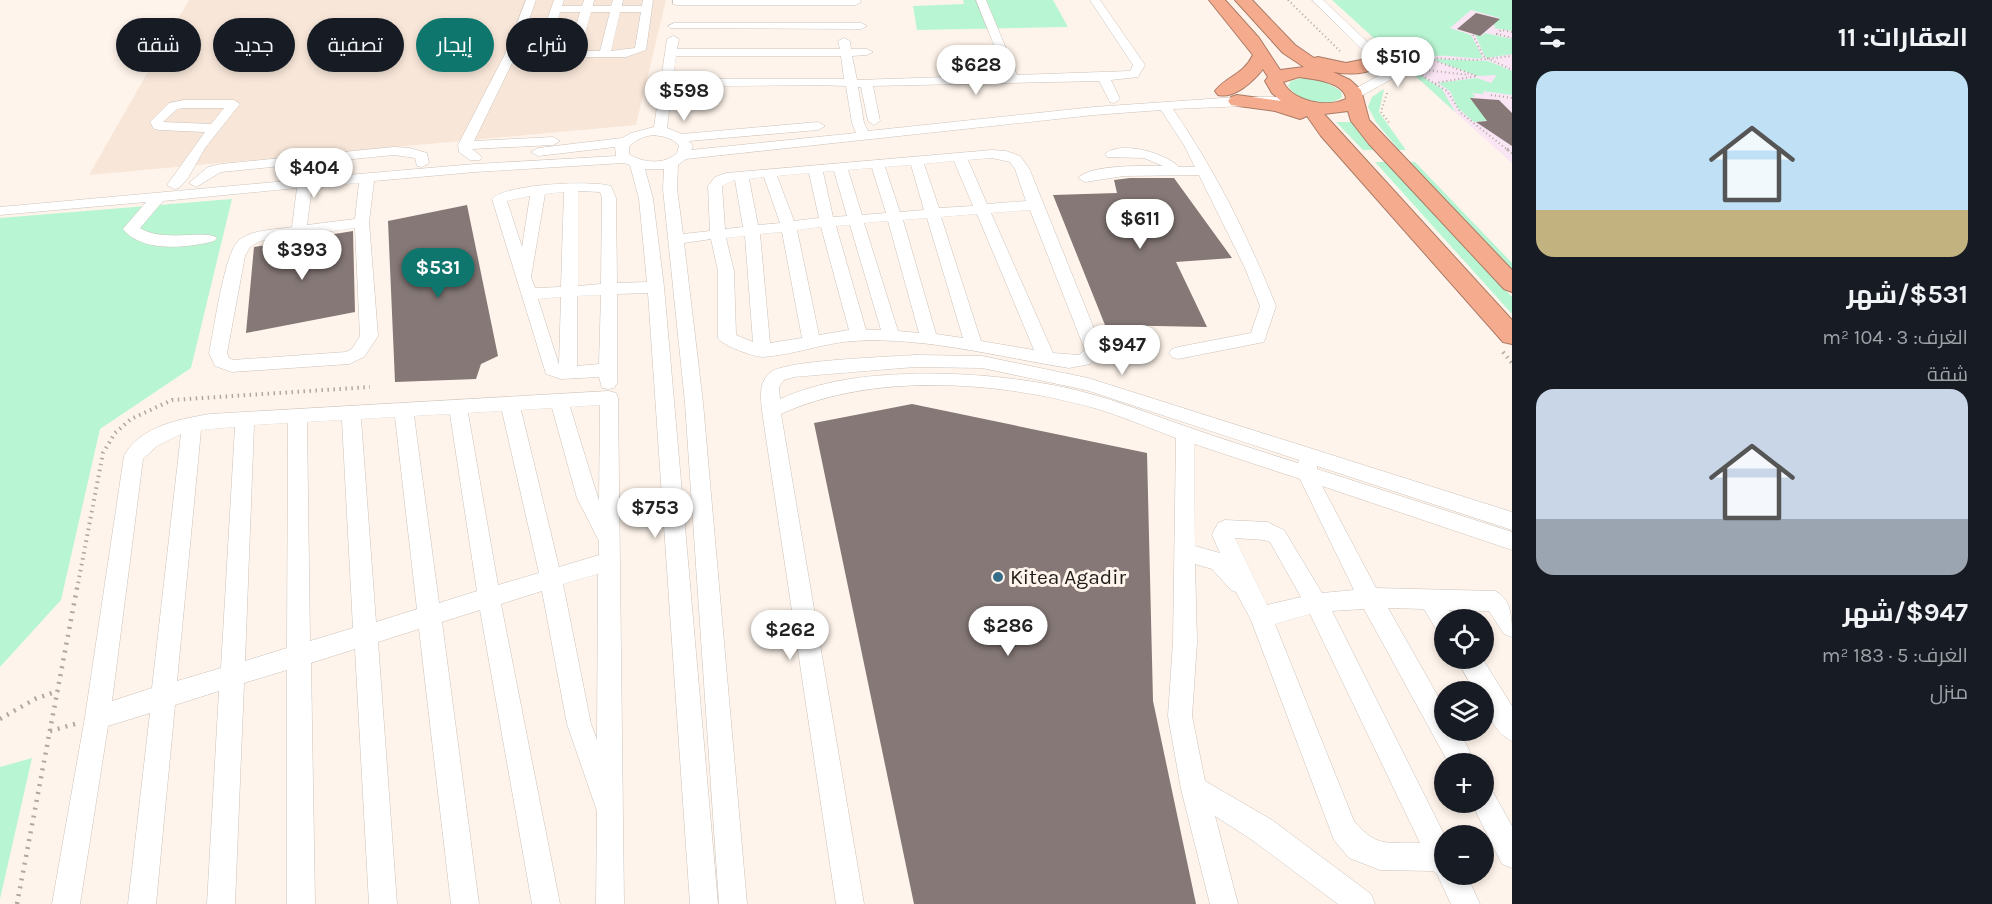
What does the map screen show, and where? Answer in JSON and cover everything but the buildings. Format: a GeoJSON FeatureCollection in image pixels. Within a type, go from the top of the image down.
{"type":"FeatureCollection","features":[{"type":"Feature","properties":{"kind":"highway"},"geometry":{"type":"LineString","coordinates":[[1217,0],[1262,55],[1281,93],[1301,103],[1325,128],[1512,336]]}},
{"type":"Feature","properties":{"kind":"highway"},"geometry":{"type":"LineString","coordinates":[[1243,0],[1289,49],[1335,80],[1355,98],[1360,121],[1376,140],[1512,284]]}},
{"type":"Feature","properties":{"kind":"highway"},"geometry":{"type":"LineString","coordinates":[[1289,49],[1327,65],[1359,68],[1374,62],[1379,57]]}},
{"type":"Feature","properties":{"kind":"highway"},"geometry":{"type":"LineString","coordinates":[[1262,55],[1256,69],[1231,96],[1293,111],[1325,128]]}},
{"type":"Feature","properties":{"kind":"highway"},"geometry":{"type":"LineString","coordinates":[[1276,82],[1299,72],[1335,80]]}},
{"type":"Feature","properties":{"kind":"highway"},"geometry":{"type":"LineString","coordinates":[[1301,103],[1343,108],[1355,98]]}},
{"type":"Feature","properties":{"kind":"street"},"geometry":{"type":"LineString","coordinates":[[474,158],[464,149],[465,145],[499,49],[520,0]]}},
{"type":"Feature","properties":{"kind":"street"},"geometry":{"type":"LineString","coordinates":[[524,18],[531,0]]}},
{"type":"Feature","properties":{"kind":"street"},"geometry":{"type":"LineString","coordinates":[[758,53],[759,0]]}},
{"type":"Feature","properties":{"kind":"street"},"geometry":{"type":"LineString","coordinates":[[784,0],[786,53]]}},
{"type":"Feature","properties":{"kind":"street"},"geometry":{"type":"LineString","coordinates":[[811,0],[815,53]]}},
{"type":"Feature","properties":{"kind":"street"},"geometry":{"type":"LineString","coordinates":[[836,0],[846,53]]}},
{"type":"Feature","properties":{"kind":"street"},"geometry":{"type":"LineString","coordinates":[[981,0],[1013,79]]}},
{"type":"Feature","properties":{"kind":"street"},"geometry":{"type":"LineString","coordinates":[[729,39],[758,53],[815,53],[1013,79],[1134,74],[1139,65],[1095,0]]}},
{"type":"Feature","properties":{"kind":"street"},"geometry":{"type":"LineString","coordinates":[[1317,0],[1389,69],[1388,76],[1355,98]]}},
{"type":"Feature","properties":{"kind":"street"},"geometry":{"type":"LineString","coordinates":[[660,132],[677,1],[855,1],[874,122]]}},
{"type":"Feature","properties":{"kind":"street"},"geometry":{"type":"LineString","coordinates":[[699,54],[704,1]]}},
{"type":"Feature","properties":{"kind":"street"},"geometry":{"type":"LineString","coordinates":[[726,82],[734,1]]}},
{"type":"Feature","properties":{"kind":"street"},"geometry":{"type":"LineString","coordinates":[[558,4],[647,5],[640,50],[626,54],[588,52]]}},
{"type":"Feature","properties":{"kind":"street"},"geometry":{"type":"LineString","coordinates":[[605,52],[617,4]]}},
{"type":"Feature","properties":{"kind":"street"},"geometry":{"type":"LineString","coordinates":[[674,26],[726,82]]}},
{"type":"Feature","properties":{"kind":"street"},"geometry":{"type":"LineString","coordinates":[[726,82],[758,53],[815,53],[841,26]]}},
{"type":"Feature","properties":{"kind":"street"},"geometry":{"type":"LineString","coordinates":[[841,26],[865,60],[861,128]]}},
{"type":"Feature","properties":{"kind":"street"},"geometry":{"type":"LineString","coordinates":[[729,39],[758,53],[846,53],[865,60]]}},
{"type":"Feature","properties":{"kind":"street"},"geometry":{"type":"LineString","coordinates":[[668,83],[699,54],[729,39]]}},
{"type":"Feature","properties":{"kind":"street"},"geometry":{"type":"LineString","coordinates":[[671,53],[699,54],[729,39]]}},
{"type":"Feature","properties":{"kind":"street"},"geometry":{"type":"LineString","coordinates":[[846,53],[865,60]]}},
{"type":"Feature","properties":{"kind":"street"},"geometry":{"type":"LineString","coordinates":[[1335,80],[1376,76],[1380,73],[1379,57]]}},
{"type":"Feature","properties":{"kind":"street"},"geometry":{"type":"LineString","coordinates":[[449,160],[506,63]]}},
{"type":"Feature","properties":{"kind":"street"},"geometry":{"type":"LineString","coordinates":[[1103,77],[1114,99]]}},
{"type":"Feature","properties":{"kind":"street"},"geometry":{"type":"LineString","coordinates":[[0,200],[196,183],[367,178],[475,168],[632,162],[656,166],[677,159],[861,128],[1166,107],[1231,96],[1276,82]]}},
{"type":"Feature","properties":{"kind":"street"},"geometry":{"type":"LineString","coordinates":[[0,211],[159,196],[422,163],[624,142],[640,134],[660,132],[680,138],[838,124],[861,128],[874,122],[1114,99],[1231,96],[1301,103]]}},
{"type":"Feature","properties":{"kind":"street"},"geometry":{"type":"LineString","coordinates":[[174,185],[213,128],[234,104],[173,106],[156,122],[159,126],[213,128]]}},
{"type":"Feature","properties":{"kind":"street"},"geometry":{"type":"LineString","coordinates":[[1166,107],[1191,145],[1238,234],[1268,306],[1258,338],[1178,353]]}},
{"type":"Feature","properties":{"kind":"street"},"geometry":{"type":"LineString","coordinates":[[465,145],[580,138],[629,125]]}},
{"type":"Feature","properties":{"kind":"street"},"geometry":{"type":"LineString","coordinates":[[680,138],[686,146],[677,159],[669,178],[694,403],[733,904]]}},
{"type":"Feature","properties":{"kind":"street"},"geometry":{"type":"LineString","coordinates":[[624,142],[621,151],[632,162],[646,199],[656,287],[704,904]]}},
{"type":"Feature","properties":{"kind":"street"},"geometry":{"type":"LineString","coordinates":[[196,183],[213,170],[221,168],[394,151],[410,152],[422,156],[422,163]]}},
{"type":"Feature","properties":{"kind":"street"},"geometry":{"type":"LineString","coordinates":[[1112,154],[1143,153],[1162,158],[1172,167],[1171,171]]}},
{"type":"Feature","properties":{"kind":"street"},"geometry":{"type":"LineString","coordinates":[[992,154],[1006,155],[1015,159],[1022,168],[1094,351],[1084,360],[1069,362],[929,339],[891,336],[845,336],[762,351],[741,347],[727,338],[726,271],[718,236],[716,186],[718,181],[725,177],[741,175],[840,168],[916,159],[992,154]]}},
{"type":"Feature","properties":{"kind":"street"},"geometry":{"type":"LineString","coordinates":[[959,156],[984,209],[1047,359]]}},
{"type":"Feature","properties":{"kind":"street"},"geometry":{"type":"LineString","coordinates":[[916,159],[974,346]]}},
{"type":"Feature","properties":{"kind":"street"},"geometry":{"type":"LineString","coordinates":[[877,163],[929,339]]}},
{"type":"Feature","properties":{"kind":"street"},"geometry":{"type":"LineString","coordinates":[[840,168],[891,336]]}},
{"type":"Feature","properties":{"kind":"street"},"geometry":{"type":"LineString","coordinates":[[815,170],[859,336]]}},
{"type":"Feature","properties":{"kind":"street"},"geometry":{"type":"LineString","coordinates":[[1085,178],[1091,175],[1112,173],[1203,171]]}},
{"type":"Feature","properties":{"kind":"street"},"geometry":{"type":"LineString","coordinates":[[769,173],[789,227],[812,343]]}},
{"type":"Feature","properties":{"kind":"street"},"geometry":{"type":"LineString","coordinates":[[741,175],[752,232],[762,351]]}},
{"type":"Feature","properties":{"kind":"street"},"geometry":{"type":"LineString","coordinates":[[362,222],[256,237],[239,250],[218,358],[225,365],[349,358],[358,353],[369,336],[362,222],[367,178]]}},
{"type":"Feature","properties":{"kind":"street"},"geometry":{"type":"LineString","coordinates":[[299,231],[305,199],[305,179]]}},
{"type":"Feature","properties":{"kind":"street"},"geometry":{"type":"LineString","coordinates":[[608,370],[556,373],[552,370],[499,199],[508,195],[571,188],[601,187],[609,194],[610,904]]}},
{"type":"Feature","properties":{"kind":"street"},"geometry":{"type":"LineString","coordinates":[[568,372],[571,188]]}},
{"type":"Feature","properties":{"kind":"street"},"geometry":{"type":"LineString","coordinates":[[527,287],[538,192]]}},
{"type":"Feature","properties":{"kind":"street"},"geometry":{"type":"LineString","coordinates":[[159,196],[131,228],[140,237],[171,241],[209,238]]}},
{"type":"Feature","properties":{"kind":"street"},"geometry":{"type":"LineString","coordinates":[[675,239],[827,222],[1035,205]]}},
{"type":"Feature","properties":{"kind":"street"},"geometry":{"type":"LineString","coordinates":[[527,287],[570,292],[656,287]]}},
{"type":"Feature","properties":{"kind":"street"},"geometry":{"type":"LineString","coordinates":[[850,904],[771,411],[770,386],[778,376],[792,371],[915,362],[982,362],[1088,384],[1512,541]]}},
{"type":"Feature","properties":{"kind":"street"},"geometry":{"type":"LineString","coordinates":[[771,411],[788,400],[829,387],[911,380],[1023,386],[1098,403],[1186,435],[1307,464],[1512,521]]}},
{"type":"Feature","properties":{"kind":"street"},"geometry":{"type":"LineString","coordinates":[[66,904],[97,717],[134,456],[146,443],[162,433],[192,424],[297,415],[351,414],[609,398]]}},
{"type":"Feature","properties":{"kind":"street"},"geometry":{"type":"LineString","coordinates":[[559,400],[587,498],[609,551]]}},
{"type":"Feature","properties":{"kind":"street"},"geometry":{"type":"LineString","coordinates":[[510,404],[551,579],[579,724],[610,817]]}},
{"type":"Feature","properties":{"kind":"street"},"geometry":{"type":"LineString","coordinates":[[458,408],[489,598],[546,904]]}},
{"type":"Feature","properties":{"kind":"street"},"geometry":{"type":"LineString","coordinates":[[404,411],[465,904]]}},
{"type":"Feature","properties":{"kind":"street"},"geometry":{"type":"LineString","coordinates":[[351,414],[382,904]]}},
{"type":"Feature","properties":{"kind":"street"},"geometry":{"type":"LineString","coordinates":[[297,415],[301,904]]}},
{"type":"Feature","properties":{"kind":"street"},"geometry":{"type":"LineString","coordinates":[[221,904],[245,420]]}},
{"type":"Feature","properties":{"kind":"street"},"geometry":{"type":"LineString","coordinates":[[142,904],[192,424]]}},
{"type":"Feature","properties":{"kind":"street"},"geometry":{"type":"LineString","coordinates":[[1186,435],[1184,445],[1185,642],[1180,716],[1194,789],[1224,904]]}},
{"type":"Feature","properties":{"kind":"street"},"geometry":{"type":"LineString","coordinates":[[1307,464],[1350,563],[1434,710]]}},
{"type":"Feature","properties":{"kind":"street"},"geometry":{"type":"LineString","coordinates":[[1434,840],[1316,603],[1277,536],[1267,531],[1225,529],[1223,535],[1261,617],[1344,830],[1359,848],[1380,856],[1434,863]]}},
{"type":"Feature","properties":{"kind":"street"},"geometry":{"type":"LineString","coordinates":[[97,717],[551,579],[609,551]]}},
{"type":"Feature","properties":{"kind":"street"},"geometry":{"type":"LineString","coordinates":[[1184,552],[1219,562],[1247,591]]}},
{"type":"Feature","properties":{"kind":"street"},"geometry":{"type":"LineString","coordinates":[[1261,617],[1316,603],[1371,598],[1495,601],[1512,627]]}},
{"type":"Feature","properties":{"kind":"street"},"geometry":{"type":"LineString","coordinates":[[1430,599],[1436,609]]}},
{"type":"Feature","properties":{"kind":"street"},"geometry":{"type":"LineString","coordinates":[[1475,669],[1512,729]]}},
{"type":"Feature","properties":{"kind":"street"},"geometry":{"type":"LineString","coordinates":[[1194,789],[1262,830],[1361,904]]}},
{"type":"Feature","properties":{"kind":"street"},"geometry":{"type":"LineString","coordinates":[[1490,813],[1512,854]]}},
{"type":"Feature","properties":{"kind":"street"},"geometry":{"type":"LineString","coordinates":[[1456,885],[1466,904]]}},
{"type":"Feature","properties":{"kind":"path"},"geometry":{"type":"LineString","coordinates":[[1288,0],[1359,68]]}},
{"type":"Feature","properties":{"kind":"path"},"geometry":{"type":"LineString","coordinates":[[1512,32],[1501,30],[1497,34],[1512,38]]}},
{"type":"Feature","properties":{"kind":"path"},"geometry":{"type":"LineString","coordinates":[[1473,35],[1486,59],[1512,70]]}},
{"type":"Feature","properties":{"kind":"path"},"geometry":{"type":"LineString","coordinates":[[1417,69],[1419,61],[1426,58],[1486,59],[1512,56]]}},
{"type":"Feature","properties":{"kind":"path"},"geometry":{"type":"LineString","coordinates":[[1426,58],[1477,76]]}},
{"type":"Feature","properties":{"kind":"path"},"geometry":{"type":"LineString","coordinates":[[1417,69],[1477,76]]}},
{"type":"Feature","properties":{"kind":"path"},"geometry":{"type":"LineString","coordinates":[[1417,69],[1447,91],[1461,114],[1512,153]]}},
{"type":"Feature","properties":{"kind":"path"},"geometry":{"type":"LineString","coordinates":[[1435,83],[1477,76]]}},
{"type":"Feature","properties":{"kind":"path"},"geometry":{"type":"LineString","coordinates":[[1491,95],[1512,98]]}},
{"type":"Feature","properties":{"kind":"path"},"geometry":{"type":"LineString","coordinates":[[0,719],[35,699],[58,691]]}},
{"type":"Feature","properties":{"kind":"shaded area"},"geometry":{"type":"Polygon","coordinates":[[[189,0],[666,0],[636,125],[89,175],[148,72],[201,72],[201,18],[179,18],[189,0]]]}},
{"type":"Feature","properties":{"kind":"shaded area"},"geometry":{"type":"Polygon","coordinates":[[[1512,0],[1512,163],[1405,67],[1464,3],[1512,0]]]}},
{"type":"Feature","properties":{"kind":"green space"},"geometry":{"type":"Polygon","coordinates":[[[963,0],[1053,0],[1068,27],[917,30],[913,6],[964,4],[963,0]]]}},
{"type":"Feature","properties":{"kind":"green space"},"geometry":{"type":"Polygon","coordinates":[[[1332,0],[1512,0],[1512,31],[1494,28],[1496,26],[1493,25],[1500,18],[1471,10],[1450,28],[1471,35],[1483,58],[1433,56],[1417,62],[1412,68],[1442,89],[1455,112],[1332,0]]]}},
{"type":"Feature","properties":{"kind":"green space"},"geometry":{"type":"Polygon","coordinates":[[[1485,33],[1512,39],[1512,54],[1487,58],[1475,34],[1482,36],[1485,33]]]}},
{"type":"Feature","properties":{"kind":"green space"},"geometry":{"type":"Polygon","coordinates":[[[1432,59],[1488,61],[1512,71],[1512,95],[1483,91],[1484,94],[1472,93],[1475,96],[1470,99],[1491,120],[1474,122],[1458,108],[1450,91],[1438,83],[1477,78],[1491,83],[1497,75],[1478,76],[1432,59]]]}},
{"type":"Feature","properties":{"kind":"green space"},"geometry":{"type":"Polygon","coordinates":[[[1302,78],[1324,81],[1341,91],[1342,97],[1336,101],[1321,103],[1298,96],[1288,86],[1291,81],[1302,78]]]}},
{"type":"Feature","properties":{"kind":"green space"},"geometry":{"type":"Polygon","coordinates":[[[1384,89],[1379,112],[1406,150],[1399,150],[1376,122],[1368,107],[1372,97],[1384,89]]]}},
{"type":"Feature","properties":{"kind":"green space"},"geometry":{"type":"Polygon","coordinates":[[[1336,122],[1352,122],[1375,150],[1363,150],[1336,122]]]}},
{"type":"Feature","properties":{"kind":"green space"},"geometry":{"type":"Polygon","coordinates":[[[1375,162],[1387,162],[1512,297],[1512,314],[1375,162]]]}},
{"type":"Feature","properties":{"kind":"green space"},"geometry":{"type":"Polygon","coordinates":[[[1410,162],[1415,162],[1512,263],[1512,269],[1410,162]]]}},
{"type":"Feature","properties":{"kind":"green space"},"geometry":{"type":"Polygon","coordinates":[[[232,199],[191,368],[100,429],[61,600],[0,667],[0,218],[232,199]]]}},
{"type":"Feature","properties":{"kind":"green space"},"geometry":{"type":"Polygon","coordinates":[[[32,758],[0,899],[0,767],[32,758]]]}},
{"type":"Feature","properties":{"kind":"place","name":"Kitea Agadir"},"geometry":{"type":"Point","coordinates":[998,577]}}]}
